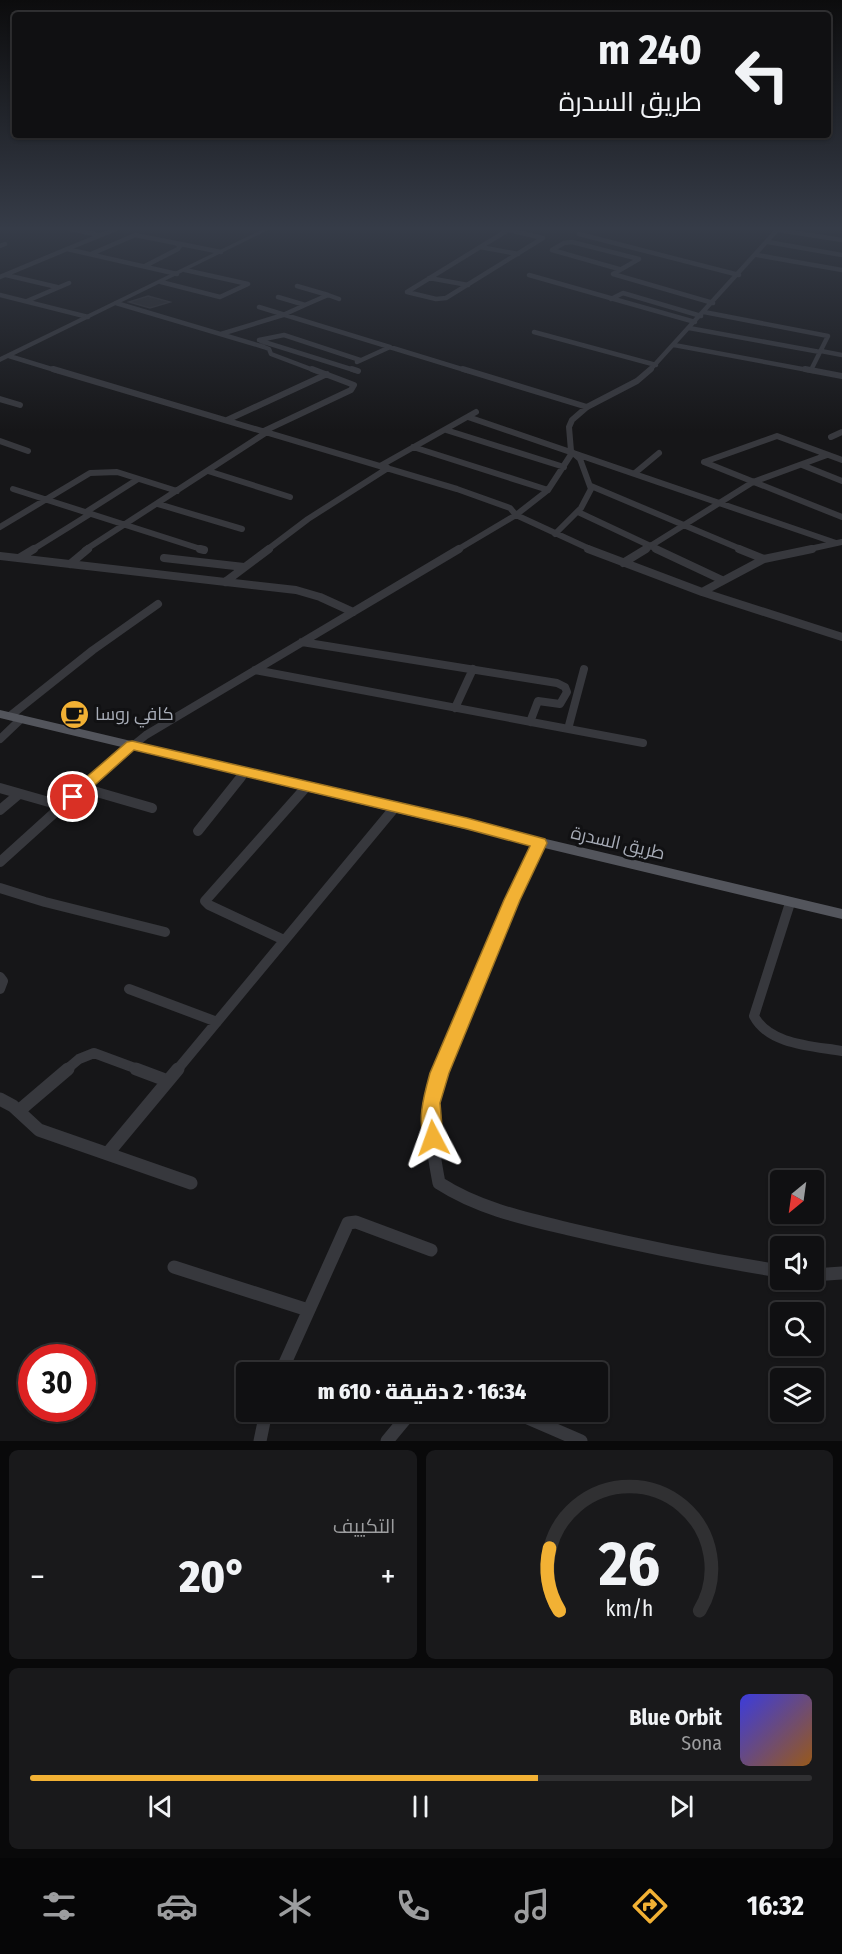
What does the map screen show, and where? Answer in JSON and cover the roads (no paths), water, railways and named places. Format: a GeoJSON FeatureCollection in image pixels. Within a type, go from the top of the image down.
{"type":"FeatureCollection","features":[{"type":"Feature","properties":{"kind":"main road","name":"طريق السدرة"},"geometry":{"type":"LineString","coordinates":[[10,716],[396,806],[539,843],[842,914]]}},
{"type":"Feature","properties":{"kind":"street"},"geometry":{"type":"LineString","coordinates":[[5,296],[88,317]]}},
{"type":"Feature","properties":{"kind":"street"},"geometry":{"type":"LineString","coordinates":[[26,302],[38,296]]}},
{"type":"Feature","properties":{"kind":"street"},"geometry":{"type":"LineString","coordinates":[[0,360],[130,296]]}},
{"type":"Feature","properties":{"kind":"street"},"geometry":{"type":"LineString","coordinates":[[220,334],[283,315],[325,296]]}},
{"type":"Feature","properties":{"kind":"street"},"geometry":{"type":"LineString","coordinates":[[331,296],[339,299]]}},
{"type":"Feature","properties":{"kind":"street"},"geometry":{"type":"LineString","coordinates":[[428,296],[441,299],[446,296]]}},
{"type":"Feature","properties":{"kind":"street"},"geometry":{"type":"LineString","coordinates":[[602,296],[695,322]]}},
{"type":"Feature","properties":{"kind":"street"},"geometry":{"type":"LineString","coordinates":[[611,299],[617,296]]}},
{"type":"Feature","properties":{"kind":"street"},"geometry":{"type":"LineString","coordinates":[[635,296],[702,314],[828,336],[811,370]]}},
{"type":"Feature","properties":{"kind":"street"},"geometry":{"type":"LineString","coordinates":[[690,296],[713,303]]}},
{"type":"Feature","properties":{"kind":"street"},"geometry":{"type":"LineString","coordinates":[[0,862],[132,745],[516,515],[548,490],[572,452],[569,427],[574,417],[587,407],[636,381],[656,365],[719,296]]}},
{"type":"Feature","properties":{"kind":"street"},"geometry":{"type":"LineString","coordinates":[[278,297],[305,305]]}},
{"type":"Feature","properties":{"kind":"street"},"geometry":{"type":"LineString","coordinates":[[70,564],[84,551],[208,471],[265,431],[354,387],[351,383],[271,354],[264,347],[116,303]]}},
{"type":"Feature","properties":{"kind":"street"},"geometry":{"type":"LineString","coordinates":[[259,307],[587,407]]}},
{"type":"Feature","properties":{"kind":"street"},"geometry":{"type":"LineString","coordinates":[[689,328],[842,355]]}},
{"type":"Feature","properties":{"kind":"street"},"geometry":{"type":"LineString","coordinates":[[534,332],[656,365]]}},
{"type":"Feature","properties":{"kind":"street"},"geometry":{"type":"LineString","coordinates":[[259,340],[284,334],[360,360]]}},
{"type":"Feature","properties":{"kind":"street"},"geometry":{"type":"LineString","coordinates":[[246,336],[358,371]]}},
{"type":"Feature","properties":{"kind":"street"},"geometry":{"type":"LineString","coordinates":[[674,345],[842,376]]}},
{"type":"Feature","properties":{"kind":"street"},"geometry":{"type":"LineString","coordinates":[[346,367],[390,347]]}},
{"type":"Feature","properties":{"kind":"street"},"geometry":{"type":"LineString","coordinates":[[9,356],[380,465],[510,508],[516,515],[555,534],[623,563],[702,592],[842,637]]}},
{"type":"Feature","properties":{"kind":"street"},"geometry":{"type":"LineString","coordinates":[[227,420],[327,374]]}},
{"type":"Feature","properties":{"kind":"street"},"geometry":{"type":"LineString","coordinates":[[0,399],[20,405]]}},
{"type":"Feature","properties":{"kind":"street"},"geometry":{"type":"LineString","coordinates":[[380,465],[476,412]]}},
{"type":"Feature","properties":{"kind":"street"},"geometry":{"type":"LineString","coordinates":[[468,417],[839,543]]}},
{"type":"Feature","properties":{"kind":"street"},"geometry":{"type":"LineString","coordinates":[[446,430],[564,467]]}},
{"type":"Feature","properties":{"kind":"street"},"geometry":{"type":"LineString","coordinates":[[831,436],[842,432]]}},
{"type":"Feature","properties":{"kind":"street"},"geometry":{"type":"LineString","coordinates":[[842,460],[777,436],[704,462],[842,517]]}},
{"type":"Feature","properties":{"kind":"street"},"geometry":{"type":"LineString","coordinates":[[0,441],[28,451]]}},
{"type":"Feature","properties":{"kind":"street"},"geometry":{"type":"LineString","coordinates":[[413,447],[548,490]]}},
{"type":"Feature","properties":{"kind":"street"},"geometry":{"type":"LineString","coordinates":[[555,534],[578,512],[587,499],[591,486],[580,459],[572,452]]}},
{"type":"Feature","properties":{"kind":"street"},"geometry":{"type":"LineString","coordinates":[[635,473],[659,453]]}},
{"type":"Feature","properties":{"kind":"street"},"geometry":{"type":"LineString","coordinates":[[623,563],[753,482],[827,455]]}},
{"type":"Feature","properties":{"kind":"street"},"geometry":{"type":"LineString","coordinates":[[802,465],[842,481]]}},
{"type":"Feature","properties":{"kind":"street"},"geometry":{"type":"LineString","coordinates":[[225,582],[308,519],[388,468]]}},
{"type":"Feature","properties":{"kind":"street"},"geometry":{"type":"LineString","coordinates":[[208,471],[290,497]]}},
{"type":"Feature","properties":{"kind":"street"},"geometry":{"type":"LineString","coordinates":[[0,527],[90,473],[117,472],[177,491]]}},
{"type":"Feature","properties":{"kind":"street"},"geometry":{"type":"LineString","coordinates":[[19,558],[138,479]]}},
{"type":"Feature","properties":{"kind":"street"},"geometry":{"type":"LineString","coordinates":[[591,486],[764,559]]}},
{"type":"Feature","properties":{"kind":"street"},"geometry":{"type":"LineString","coordinates":[[13,489],[204,550]]}},
{"type":"Feature","properties":{"kind":"street"},"geometry":{"type":"LineString","coordinates":[[158,504],[242,530]]}},
{"type":"Feature","properties":{"kind":"street"},"geometry":{"type":"LineString","coordinates":[[578,512],[722,580]]}},
{"type":"Feature","properties":{"kind":"street"},"geometry":{"type":"LineString","coordinates":[[702,592],[764,559],[839,543]]}},
{"type":"Feature","properties":{"kind":"street"},"geometry":{"type":"LineString","coordinates":[[0,556],[308,593],[353,612]]}},
{"type":"Feature","properties":{"kind":"street"},"geometry":{"type":"LineString","coordinates":[[164,558],[244,567]]}},
{"type":"Feature","properties":{"kind":"street"},"geometry":{"type":"LineString","coordinates":[[0,739],[10,716],[93,650],[158,604]]}},
{"type":"Feature","properties":{"kind":"street"},"geometry":{"type":"LineString","coordinates":[[301,642],[557,683],[564,687],[567,692],[560,704],[538,700],[530,723]]}},
{"type":"Feature","properties":{"kind":"street"},"geometry":{"type":"LineString","coordinates":[[455,708],[473,669]]}},
{"type":"Feature","properties":{"kind":"street"},"geometry":{"type":"LineString","coordinates":[[568,729],[584,669]]}},
{"type":"Feature","properties":{"kind":"street"},"geometry":{"type":"LineString","coordinates":[[255,670],[643,743]]}},
{"type":"Feature","properties":{"kind":"street"},"geometry":{"type":"LineString","coordinates":[[198,831],[245,772]]}},
{"type":"Feature","properties":{"kind":"street"},"geometry":{"type":"LineString","coordinates":[[284,940],[209,905],[205,901],[307,786]]}},
{"type":"Feature","properties":{"kind":"street"},"geometry":{"type":"LineString","coordinates":[[0,788],[63,806]]}},
{"type":"Feature","properties":{"kind":"street"},"geometry":{"type":"LineString","coordinates":[[83,788],[152,808]]}},
{"type":"Feature","properties":{"kind":"street"},"geometry":{"type":"LineString","coordinates":[[0,810],[19,794]]}},
{"type":"Feature","properties":{"kind":"street"},"geometry":{"type":"LineString","coordinates":[[108,1153],[396,806]]}},
{"type":"Feature","properties":{"kind":"street"},"geometry":{"type":"LineString","coordinates":[[539,843],[512,900],[440,1073],[431,1103],[431,1125],[439,1183],[454,1195],[543,1224],[770,1269]]}},
{"type":"Feature","properties":{"kind":"street"},"geometry":{"type":"LineString","coordinates":[[0,888],[45,902],[165,932]]}},
{"type":"Feature","properties":{"kind":"street"},"geometry":{"type":"LineString","coordinates":[[790,903],[754,1016],[755,1022],[772,1036],[842,1051]]}},
{"type":"Feature","properties":{"kind":"street"},"geometry":{"type":"LineString","coordinates":[[0,976],[3,981],[0,989]]}},
{"type":"Feature","properties":{"kind":"street"},"geometry":{"type":"LineString","coordinates":[[129,989],[217,1022]]}},
{"type":"Feature","properties":{"kind":"street"},"geometry":{"type":"LineString","coordinates":[[21,1109],[79,1059],[94,1053],[168,1081]]}},
{"type":"Feature","properties":{"kind":"street"},"geometry":{"type":"LineString","coordinates":[[0,1099],[21,1109],[32,1125],[39,1130],[191,1183]]}},
{"type":"Feature","properties":{"kind":"street"},"geometry":{"type":"LineString","coordinates":[[285,1362],[351,1221],[430,1250]]}},
{"type":"Feature","properties":{"kind":"street"},"geometry":{"type":"LineString","coordinates":[[174,1267],[308,1310]]}},
{"type":"Feature","properties":{"kind":"street"},"geometry":{"type":"LineString","coordinates":[[824,1274],[842,1273]]}},
{"type":"Feature","properties":{"kind":"street"},"geometry":{"type":"LineString","coordinates":[[260,1441],[264,1422]]}},
{"type":"Feature","properties":{"kind":"street"},"geometry":{"type":"LineString","coordinates":[[387,1441],[403,1422]]}},
{"type":"Feature","properties":{"kind":"street"},"geometry":{"type":"LineString","coordinates":[[537,1422],[580,1441]]}},
{"type":"Feature","properties":{"kind":"place","name":"كافي روسا"},"geometry":{"type":"Point","coordinates":[74,714]}}]}
